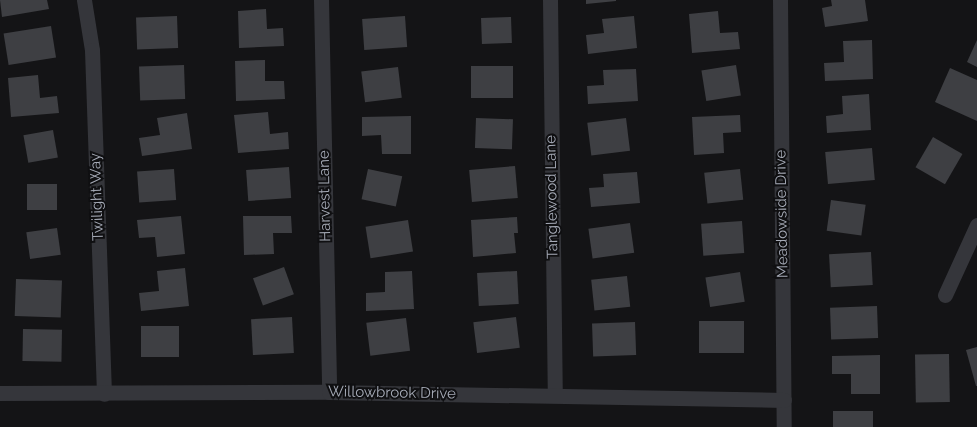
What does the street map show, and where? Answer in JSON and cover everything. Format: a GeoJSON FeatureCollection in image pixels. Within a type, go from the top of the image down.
{"type":"FeatureCollection","features":[{"type":"Feature","properties":{"kind":"street","name":"Twilight Way"},"geometry":{"type":"LineString","coordinates":[[84,0],[92,50],[104,394]]}},
{"type":"Feature","properties":{"kind":"street","name":"Harvest Lane"},"geometry":{"type":"LineString","coordinates":[[321,0],[328,392]]}},
{"type":"Feature","properties":{"kind":"street","name":"Tanglewood Lane"},"geometry":{"type":"LineString","coordinates":[[550,0],[555,395]]}},
{"type":"Feature","properties":{"kind":"street","name":"Meadowside Drive"},"geometry":{"type":"LineString","coordinates":[[780,0],[784,427]]}},
{"type":"Feature","properties":{"kind":"street"},"geometry":{"type":"LineString","coordinates":[[945,295],[977,225]]}},
{"type":"Feature","properties":{"kind":"street","name":"Willowbrook Drive"},"geometry":{"type":"LineString","coordinates":[[0,393],[328,392],[784,400]]}},
{"type":"Feature","properties":{"kind":"building"},"geometry":{"type":"Polygon","coordinates":[[[0,0],[47,0],[49,9],[2,17],[0,0]]]}},
{"type":"Feature","properties":{"kind":"building"},"geometry":{"type":"Polygon","coordinates":[[[586,0],[616,0],[616,1],[586,4],[586,0]]]}},
{"type":"Feature","properties":{"kind":"building"},"geometry":{"type":"Polygon","coordinates":[[[831,0],[865,0],[868,21],[825,27],[822,8],[832,6],[831,0]]]}},
{"type":"Feature","properties":{"kind":"building"},"geometry":{"type":"Polygon","coordinates":[[[266,9],[267,29],[283,28],[284,46],[239,48],[238,11],[266,9]]]}},
{"type":"Feature","properties":{"kind":"building"},"geometry":{"type":"Polygon","coordinates":[[[718,11],[720,33],[738,32],[740,49],[692,53],[689,14],[718,11]]]}},
{"type":"Feature","properties":{"kind":"building"},"geometry":{"type":"Polygon","coordinates":[[[177,16],[178,48],[137,49],[136,17],[177,16]]]}},
{"type":"Feature","properties":{"kind":"building"},"geometry":{"type":"Polygon","coordinates":[[[405,16],[407,47],[364,50],[362,19],[405,16]]]}},
{"type":"Feature","properties":{"kind":"building"},"geometry":{"type":"Polygon","coordinates":[[[634,16],[637,48],[588,54],[586,35],[604,33],[602,19],[634,16]]]}},
{"type":"Feature","properties":{"kind":"building"},"geometry":{"type":"Polygon","coordinates":[[[511,17],[512,43],[482,44],[481,18],[511,17]]]}},
{"type":"Feature","properties":{"kind":"building"},"geometry":{"type":"Polygon","coordinates":[[[51,26],[56,58],[9,65],[4,34],[51,26]]]}},
{"type":"Feature","properties":{"kind":"building"},"geometry":{"type":"Polygon","coordinates":[[[872,40],[873,79],[825,81],[824,63],[844,62],[843,41],[872,40]]]}},
{"type":"Feature","properties":{"kind":"building"},"geometry":{"type":"Polygon","coordinates":[[[977,40],[977,67],[967,62],[977,40]]]}},
{"type":"Feature","properties":{"kind":"building"},"geometry":{"type":"Polygon","coordinates":[[[265,60],[265,81],[284,81],[285,99],[236,101],[235,61],[265,60]]]}},
{"type":"Feature","properties":{"kind":"building"},"geometry":{"type":"Polygon","coordinates":[[[184,65],[185,99],[140,101],[139,67],[184,65]]]}},
{"type":"Feature","properties":{"kind":"building"},"geometry":{"type":"Polygon","coordinates":[[[736,65],[741,96],[706,101],[701,70],[736,65]]]}},
{"type":"Feature","properties":{"kind":"building"},"geometry":{"type":"Polygon","coordinates":[[[471,66],[513,66],[513,98],[471,98],[471,66]]]}},
{"type":"Feature","properties":{"kind":"building"},"geometry":{"type":"Polygon","coordinates":[[[398,67],[402,98],[365,102],[361,72],[398,67]]]}},
{"type":"Feature","properties":{"kind":"building"},"geometry":{"type":"Polygon","coordinates":[[[950,68],[977,80],[977,121],[935,102],[950,68]]]}},
{"type":"Feature","properties":{"kind":"building"},"geometry":{"type":"Polygon","coordinates":[[[636,69],[638,101],[588,104],[587,86],[604,85],[603,70],[636,69]]]}},
{"type":"Feature","properties":{"kind":"building"},"geometry":{"type":"Polygon","coordinates":[[[38,75],[40,98],[57,96],[59,113],[11,117],[8,78],[38,75]]]}},
{"type":"Feature","properties":{"kind":"building"},"geometry":{"type":"Polygon","coordinates":[[[869,94],[871,130],[827,133],[826,116],[843,114],[842,96],[869,94]]]}},
{"type":"Feature","properties":{"kind":"building"},"geometry":{"type":"Polygon","coordinates":[[[268,112],[270,134],[288,132],[289,149],[238,153],[234,115],[268,112]]]}},
{"type":"Feature","properties":{"kind":"building"},"geometry":{"type":"Polygon","coordinates":[[[187,113],[192,149],[142,156],[139,138],[160,135],[157,118],[187,113]]]}},
{"type":"Feature","properties":{"kind":"building"},"geometry":{"type":"Polygon","coordinates":[[[740,115],[741,132],[723,133],[724,153],[694,155],[692,117],[740,115]]]}},
{"type":"Feature","properties":{"kind":"building"},"geometry":{"type":"Polygon","coordinates":[[[411,116],[411,154],[382,154],[381,135],[362,136],[362,117],[411,116]]]}},
{"type":"Feature","properties":{"kind":"building"},"geometry":{"type":"Polygon","coordinates":[[[476,118],[513,119],[512,149],[475,148],[476,118]]]}},
{"type":"Feature","properties":{"kind":"building"},"geometry":{"type":"Polygon","coordinates":[[[626,118],[630,151],[591,156],[587,123],[626,118]]]}},
{"type":"Feature","properties":{"kind":"building"},"geometry":{"type":"Polygon","coordinates":[[[53,130],[58,158],[28,163],[23,135],[53,130]]]}},
{"type":"Feature","properties":{"kind":"building"},"geometry":{"type":"Polygon","coordinates":[[[933,137],[962,154],[945,184],[916,167],[933,137]]]}},
{"type":"Feature","properties":{"kind":"building"},"geometry":{"type":"Polygon","coordinates":[[[872,148],[875,180],[828,184],[825,152],[872,148]]]}},
{"type":"Feature","properties":{"kind":"building"},"geometry":{"type":"Polygon","coordinates":[[[515,166],[518,198],[472,202],[469,170],[515,166]]]}},
{"type":"Feature","properties":{"kind":"building"},"geometry":{"type":"Polygon","coordinates":[[[289,167],[291,198],[248,201],[246,170],[289,167]]]}},
{"type":"Feature","properties":{"kind":"building"},"geometry":{"type":"Polygon","coordinates":[[[174,169],[176,200],[139,203],[137,172],[174,169]]]}},
{"type":"Feature","properties":{"kind":"building"},"geometry":{"type":"Polygon","coordinates":[[[368,169],[402,176],[396,207],[362,199],[368,169]]]}},
{"type":"Feature","properties":{"kind":"building"},"geometry":{"type":"Polygon","coordinates":[[[740,169],[743,200],[707,204],[704,173],[740,169]]]}},
{"type":"Feature","properties":{"kind":"building"},"geometry":{"type":"Polygon","coordinates":[[[637,172],[640,203],[591,207],[589,188],[604,187],[603,174],[637,172]]]}},
{"type":"Feature","properties":{"kind":"building"},"geometry":{"type":"Polygon","coordinates":[[[27,184],[57,184],[57,210],[27,210],[27,184]]]}},
{"type":"Feature","properties":{"kind":"building"},"geometry":{"type":"Polygon","coordinates":[[[831,200],[866,205],[861,236],[827,231],[831,200]]]}},
{"type":"Feature","properties":{"kind":"building"},"geometry":{"type":"Polygon","coordinates":[[[181,216],[185,254],[157,257],[155,237],[139,238],[137,220],[181,216]]]}},
{"type":"Feature","properties":{"kind":"building"},"geometry":{"type":"Polygon","coordinates":[[[243,216],[291,216],[292,233],[273,233],[274,254],[244,255],[243,216]]]}},
{"type":"Feature","properties":{"kind":"building"},"geometry":{"type":"Polygon","coordinates":[[[517,217],[518,233],[514,233],[516,253],[473,257],[471,220],[517,217]]]}},
{"type":"Feature","properties":{"kind":"building"},"geometry":{"type":"Polygon","coordinates":[[[408,220],[413,252],[371,258],[366,227],[408,220]]]}},
{"type":"Feature","properties":{"kind":"building"},"geometry":{"type":"Polygon","coordinates":[[[742,221],[744,253],[703,256],[701,224],[742,221]]]}},
{"type":"Feature","properties":{"kind":"building"},"geometry":{"type":"Polygon","coordinates":[[[630,223],[634,253],[593,259],[588,229],[630,223]]]}},
{"type":"Feature","properties":{"kind":"building"},"geometry":{"type":"Polygon","coordinates":[[[57,228],[61,255],[30,259],[26,232],[57,228]]]}},
{"type":"Feature","properties":{"kind":"building"},"geometry":{"type":"Polygon","coordinates":[[[871,252],[873,285],[831,287],[829,254],[871,252]]]}},
{"type":"Feature","properties":{"kind":"building"},"geometry":{"type":"Polygon","coordinates":[[[284,267],[294,294],[263,306],[253,278],[284,267]]]}},
{"type":"Feature","properties":{"kind":"building"},"geometry":{"type":"Polygon","coordinates":[[[185,268],[189,306],[141,311],[139,293],[159,291],[157,271],[185,268]]]}},
{"type":"Feature","properties":{"kind":"building"},"geometry":{"type":"Polygon","coordinates":[[[412,271],[414,309],[366,311],[366,293],[385,292],[385,272],[412,271]]]}},
{"type":"Feature","properties":{"kind":"building"},"geometry":{"type":"Polygon","coordinates":[[[517,271],[519,304],[479,306],[477,273],[517,271]]]}},
{"type":"Feature","properties":{"kind":"building"},"geometry":{"type":"Polygon","coordinates":[[[740,272],[745,302],[710,307],[705,277],[740,272]]]}},
{"type":"Feature","properties":{"kind":"building"},"geometry":{"type":"Polygon","coordinates":[[[627,276],[630,307],[594,311],[591,280],[627,276]]]}},
{"type":"Feature","properties":{"kind":"building"},"geometry":{"type":"Polygon","coordinates":[[[16,279],[62,281],[61,318],[15,316],[16,279]]]}},
{"type":"Feature","properties":{"kind":"building"},"geometry":{"type":"Polygon","coordinates":[[[877,306],[878,338],[831,340],[830,308],[877,306]]]}},
{"type":"Feature","properties":{"kind":"building"},"geometry":{"type":"Polygon","coordinates":[[[292,317],[294,353],[253,355],[251,319],[292,317]]]}},
{"type":"Feature","properties":{"kind":"building"},"geometry":{"type":"Polygon","coordinates":[[[516,317],[520,348],[477,353],[473,322],[516,317]]]}},
{"type":"Feature","properties":{"kind":"building"},"geometry":{"type":"Polygon","coordinates":[[[406,318],[410,351],[370,356],[366,323],[406,318]]]}},
{"type":"Feature","properties":{"kind":"building"},"geometry":{"type":"Polygon","coordinates":[[[699,321],[744,321],[744,353],[699,353],[699,321]]]}},
{"type":"Feature","properties":{"kind":"building"},"geometry":{"type":"Polygon","coordinates":[[[635,322],[636,355],[593,356],[592,324],[635,322]]]}},
{"type":"Feature","properties":{"kind":"building"},"geometry":{"type":"Polygon","coordinates":[[[141,326],[179,326],[179,357],[141,357],[141,326]]]}},
{"type":"Feature","properties":{"kind":"building"},"geometry":{"type":"Polygon","coordinates":[[[23,329],[62,330],[61,362],[22,361],[23,329]]]}},
{"type":"Feature","properties":{"kind":"building"},"geometry":{"type":"Polygon","coordinates":[[[977,347],[977,386],[976,386],[966,350],[977,347]]]}},
{"type":"Feature","properties":{"kind":"building"},"geometry":{"type":"Polygon","coordinates":[[[949,354],[950,402],[916,403],[915,355],[949,354]]]}},
{"type":"Feature","properties":{"kind":"building"},"geometry":{"type":"Polygon","coordinates":[[[880,355],[880,394],[851,394],[851,374],[832,374],[832,356],[880,355]]]}},
{"type":"Feature","properties":{"kind":"building"},"geometry":{"type":"Polygon","coordinates":[[[833,411],[873,411],[873,427],[833,427],[833,411]]]}}]}
